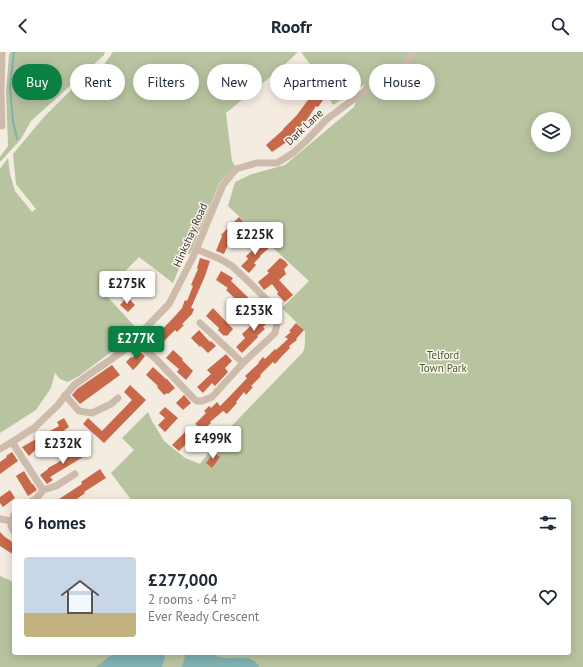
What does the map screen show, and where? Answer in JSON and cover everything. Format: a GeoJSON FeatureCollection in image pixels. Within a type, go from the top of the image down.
{"type":"FeatureCollection","features":[{"type":"Feature","properties":{"kind":"street"},"geometry":{"type":"LineString","coordinates":[[2,52],[2,126]]}},
{"type":"Feature","properties":{"kind":"street","name":"Dark Lane"},"geometry":{"type":"LineString","coordinates":[[236,169],[256,163],[277,162],[293,153],[306,142],[327,119],[358,96],[404,68],[413,52]]}},
{"type":"Feature","properties":{"kind":"street","name":"Hinkshay Road"},"geometry":{"type":"LineString","coordinates":[[0,449],[34,428],[57,406],[74,385],[123,351],[169,304],[196,249],[223,185],[236,169]]}},
{"type":"Feature","properties":{"kind":"street"},"geometry":{"type":"LineString","coordinates":[[134,340],[156,359],[197,400],[202,401],[212,398],[243,363],[275,333],[277,316],[274,307],[232,266],[220,259],[196,249]]}},
{"type":"Feature","properties":{"kind":"street"},"geometry":{"type":"LineString","coordinates":[[200,323],[243,363]]}},
{"type":"Feature","properties":{"kind":"street"},"geometry":{"type":"LineString","coordinates":[[65,395],[73,406],[79,411],[92,413],[111,404],[118,398]]}},
{"type":"Feature","properties":{"kind":"street"},"geometry":{"type":"LineString","coordinates":[[12,442],[43,490]]}},
{"type":"Feature","properties":{"kind":"street"},"geometry":{"type":"LineString","coordinates":[[35,499],[43,490],[56,486],[75,474]]}},
{"type":"Feature","properties":{"kind":"street"},"geometry":{"type":"LineString","coordinates":[[0,519],[12,518]]}},
{"type":"Feature","properties":{"kind":"green space"},"geometry":{"type":"Polygon","coordinates":[[[10,52],[105,52],[104,55],[94,64],[70,64],[70,86],[62,93],[62,64],[12,64],[12,100],[54,100],[31,121],[21,139],[0,162],[0,157],[8,146],[6,92],[10,52]]]}},
{"type":"Feature","properties":{"kind":"green space"},"geometry":{"type":"Polygon","coordinates":[[[113,52],[298,52],[285,64],[270,64],[270,77],[262,84],[262,64],[207,64],[207,100],[242,100],[226,113],[232,161],[235,166],[220,182],[190,254],[185,254],[173,283],[139,257],[104,293],[139,331],[79,376],[68,382],[60,379],[55,373],[51,388],[36,410],[0,433],[0,169],[8,158],[10,174],[15,191],[32,212],[36,209],[16,184],[13,154],[43,118],[70,91],[70,100],[125,100],[125,64],[104,64],[113,52]]]}},
{"type":"Feature","properties":{"kind":"green space","name":"Telford Town Park"},"geometry":{"type":"Polygon","coordinates":[[[301,52],[583,52],[583,667],[0,667],[0,576],[12,581],[12,655],[571,655],[571,499],[130,499],[111,473],[134,450],[122,438],[148,412],[164,441],[185,458],[200,464],[220,438],[303,352],[305,344],[305,331],[282,308],[309,281],[228,206],[235,182],[252,174],[285,165],[354,107],[357,100],[361,100],[361,91],[365,84],[361,87],[361,64],[310,64],[301,52]]]}},
{"type":"Feature","properties":{"kind":"green space","name":"Telford Town Park"},"geometry":{"type":"Polygon","coordinates":[[[330,100],[341,100],[333,105],[330,100]]]}},
{"type":"Feature","properties":{"kind":"water"},"geometry":{"type":"Polygon","coordinates":[[[111,655],[165,655],[162,667],[96,667],[111,655]]]}},
{"type":"Feature","properties":{"kind":"water"},"geometry":{"type":"Polygon","coordinates":[[[185,655],[217,655],[218,657],[251,659],[257,663],[259,667],[182,667],[185,655]]]}},
{"type":"Feature","properties":{"kind":"building"},"geometry":{"type":"Polygon","coordinates":[[[308,100],[323,100],[318,107],[316,106],[291,139],[272,152],[266,145],[297,115],[308,100]]]}},
{"type":"Feature","properties":{"kind":"building"},"geometry":{"type":"Polygon","coordinates":[[[239,217],[246,224],[232,236],[224,254],[216,251],[222,236],[221,235],[239,217]]]}},
{"type":"Feature","properties":{"kind":"building"},"geometry":{"type":"Polygon","coordinates":[[[263,241],[270,247],[254,263],[256,265],[249,273],[241,266],[248,259],[246,256],[263,241]]]}},
{"type":"Feature","properties":{"kind":"building"},"geometry":{"type":"Polygon","coordinates":[[[200,258],[210,261],[191,308],[194,309],[192,314],[182,324],[184,325],[177,332],[175,330],[155,350],[149,343],[182,308],[185,300],[187,301],[193,286],[191,285],[198,269],[200,258]]]}},
{"type":"Feature","properties":{"kind":"building"},"geometry":{"type":"Polygon","coordinates":[[[280,258],[288,265],[284,269],[286,274],[279,280],[293,295],[285,302],[277,294],[278,292],[272,284],[264,290],[258,282],[269,273],[267,271],[280,258]]]}},
{"type":"Feature","properties":{"kind":"building"},"geometry":{"type":"Polygon","coordinates":[[[221,271],[233,278],[231,281],[256,305],[248,313],[243,308],[244,307],[226,290],[228,288],[216,280],[221,271]]]}},
{"type":"Feature","properties":{"kind":"building"},"geometry":{"type":"Polygon","coordinates":[[[127,297],[135,305],[128,312],[120,305],[127,297]]]}},
{"type":"Feature","properties":{"kind":"building"},"geometry":{"type":"Polygon","coordinates":[[[213,308],[233,329],[227,336],[224,336],[218,330],[219,328],[206,316],[213,308]]]}},
{"type":"Feature","properties":{"kind":"building"},"geometry":{"type":"Polygon","coordinates":[[[266,312],[272,318],[263,327],[265,329],[242,353],[236,347],[245,338],[242,334],[257,320],[258,321],[266,312]]]}},
{"type":"Feature","properties":{"kind":"building"},"geometry":{"type":"Polygon","coordinates":[[[296,323],[304,330],[296,339],[297,340],[289,346],[290,348],[275,364],[273,362],[260,375],[261,376],[251,386],[253,387],[246,395],[244,392],[227,414],[223,411],[179,451],[172,445],[185,432],[186,433],[191,428],[193,430],[197,425],[195,424],[206,413],[204,411],[209,406],[211,408],[217,402],[220,406],[247,378],[245,376],[259,363],[263,357],[265,359],[288,339],[285,337],[291,332],[289,331],[296,323]]]}},
{"type":"Feature","properties":{"kind":"building"},"geometry":{"type":"Polygon","coordinates":[[[199,330],[216,346],[208,353],[191,338],[199,330]]]}},
{"type":"Feature","properties":{"kind":"building"},"geometry":{"type":"Polygon","coordinates":[[[173,350],[193,371],[186,380],[177,372],[179,369],[166,358],[173,350]]]}},
{"type":"Feature","properties":{"kind":"building"},"geometry":{"type":"Polygon","coordinates":[[[139,351],[145,356],[133,370],[126,362],[139,351]]]}},
{"type":"Feature","properties":{"kind":"building"},"geometry":{"type":"Polygon","coordinates":[[[226,354],[232,361],[225,368],[228,372],[215,386],[212,383],[203,393],[197,387],[211,374],[207,370],[226,354]]]}},
{"type":"Feature","properties":{"kind":"building"},"geometry":{"type":"Polygon","coordinates":[[[112,365],[120,375],[80,404],[72,395],[77,389],[112,365]]]}},
{"type":"Feature","properties":{"kind":"building"},"geometry":{"type":"Polygon","coordinates":[[[153,367],[175,388],[168,394],[167,393],[164,395],[157,387],[158,386],[146,375],[153,367]]]}},
{"type":"Feature","properties":{"kind":"building"},"geometry":{"type":"Polygon","coordinates":[[[130,385],[146,400],[104,443],[83,424],[88,418],[102,431],[132,400],[124,392],[130,385]]]}},
{"type":"Feature","properties":{"kind":"building"},"geometry":{"type":"Polygon","coordinates":[[[184,395],[191,403],[183,410],[176,403],[184,395]]]}},
{"type":"Feature","properties":{"kind":"building"},"geometry":{"type":"Polygon","coordinates":[[[165,407],[178,418],[165,432],[158,425],[165,418],[159,413],[165,407]]]}},
{"type":"Feature","properties":{"kind":"building"},"geometry":{"type":"Polygon","coordinates":[[[64,418],[69,427],[60,433],[62,435],[34,451],[29,456],[22,447],[59,426],[57,422],[64,418]]]}},
{"type":"Feature","properties":{"kind":"building"},"geometry":{"type":"Polygon","coordinates":[[[83,446],[88,454],[50,477],[53,480],[47,484],[40,475],[48,468],[75,453],[74,452],[83,446]]]}},
{"type":"Feature","properties":{"kind":"building"},"geometry":{"type":"Polygon","coordinates":[[[12,452],[18,461],[0,474],[0,462],[12,452]]]}},
{"type":"Feature","properties":{"kind":"building"},"geometry":{"type":"Polygon","coordinates":[[[214,453],[220,457],[212,468],[206,463],[214,453]]]}},
{"type":"Feature","properties":{"kind":"building"},"geometry":{"type":"Polygon","coordinates":[[[100,469],[106,478],[84,492],[85,493],[77,499],[59,499],[82,484],[81,482],[100,469]]]}},
{"type":"Feature","properties":{"kind":"building"},"geometry":{"type":"Polygon","coordinates":[[[24,471],[37,490],[28,496],[16,476],[24,471]]]}},
{"type":"Feature","properties":{"kind":"building"},"geometry":{"type":"Polygon","coordinates":[[[10,490],[15,498],[3,507],[0,503],[0,497],[10,490]]]}},
{"type":"Feature","properties":{"kind":"building"},"geometry":{"type":"Polygon","coordinates":[[[0,532],[12,542],[12,554],[0,546],[0,532]]]}},
{"type":"Feature","properties":{"kind":"waterway"},"geometry":{"type":"LineString","coordinates":[[14,52],[10,87],[13,121],[17,139]]}}]}
